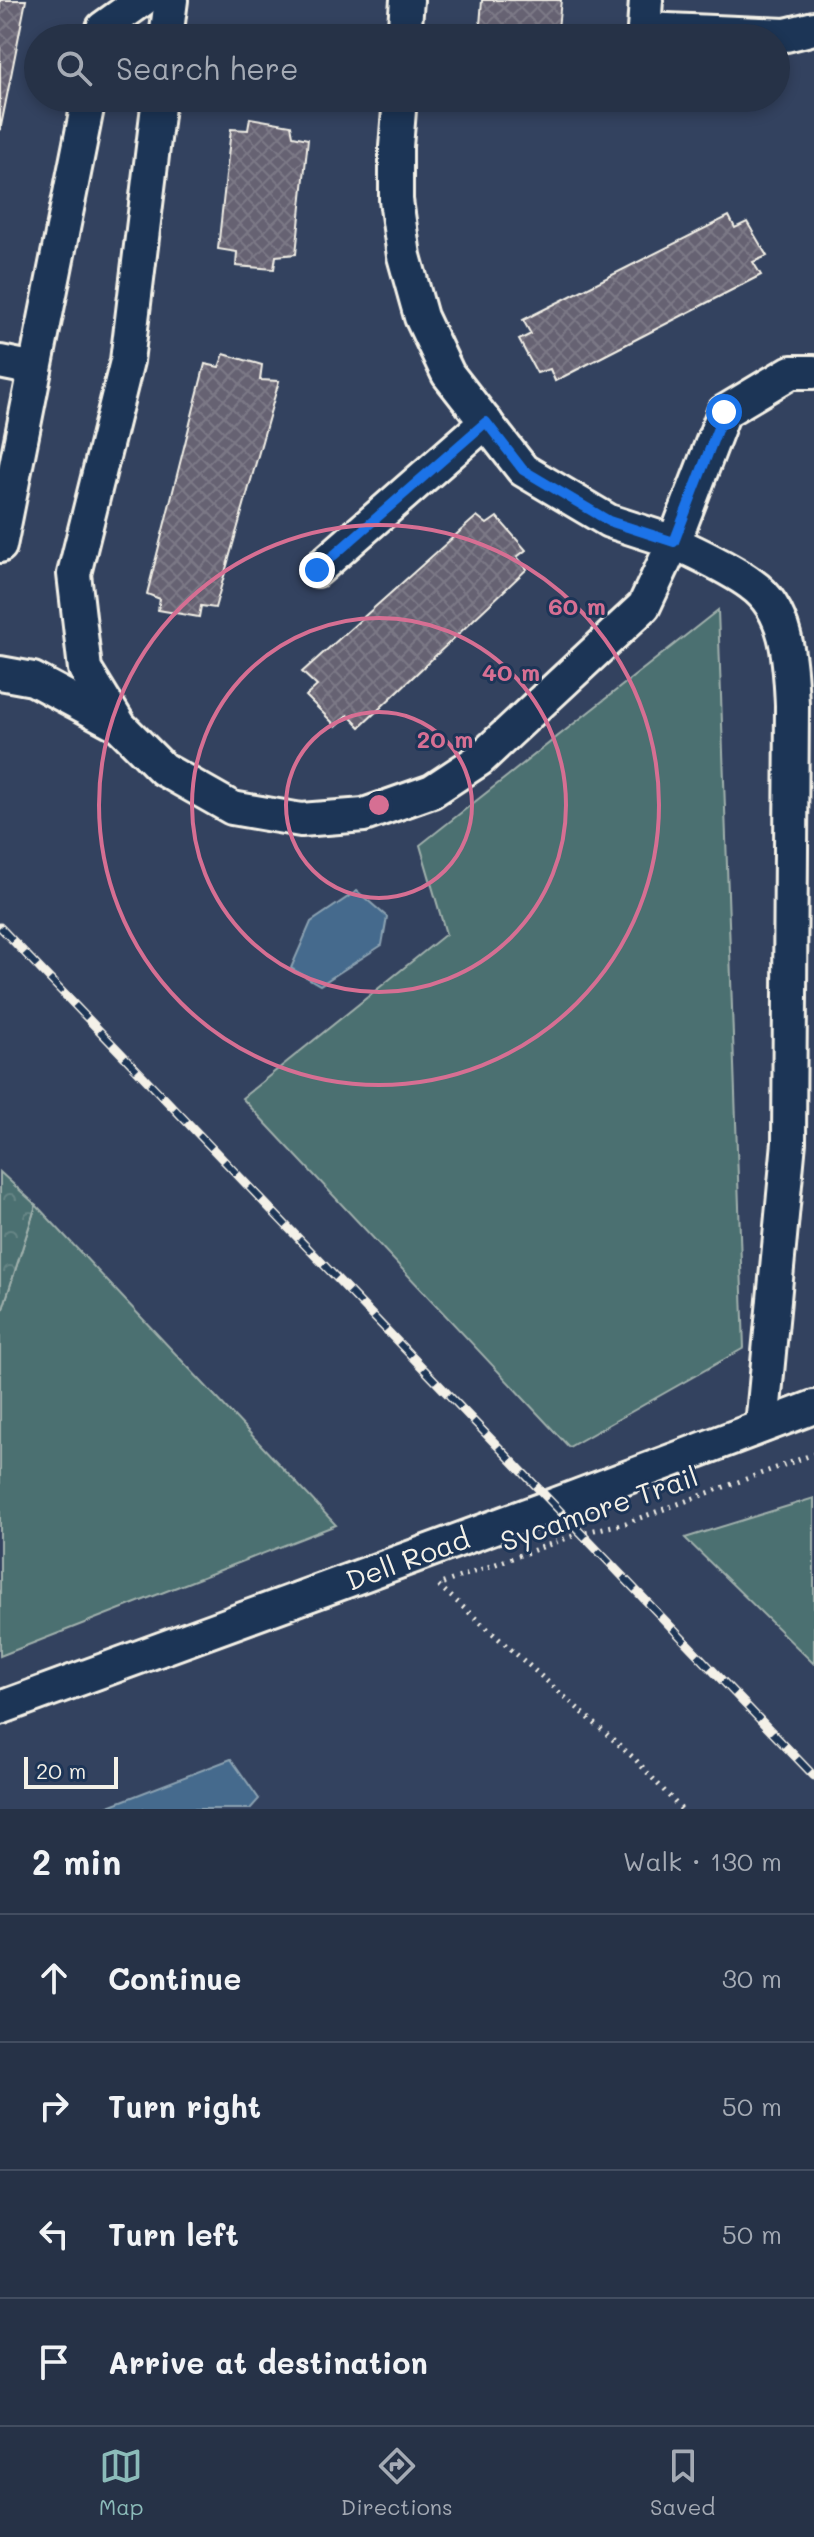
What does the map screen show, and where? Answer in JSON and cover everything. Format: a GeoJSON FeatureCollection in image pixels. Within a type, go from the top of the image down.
{"type":"FeatureCollection","features":[{"type":"Feature","properties":{"kind":"street"},"geometry":{"type":"LineString","coordinates":[[109,24],[142,0]]}},
{"type":"Feature","properties":{"kind":"street"},"geometry":{"type":"LineString","coordinates":[[168,24],[171,0]]}},
{"type":"Feature","properties":{"kind":"street"},"geometry":{"type":"LineString","coordinates":[[405,24],[407,0]]}},
{"type":"Feature","properties":{"kind":"street"},"geometry":{"type":"LineString","coordinates":[[644,24],[646,0]]}},
{"type":"Feature","properties":{"kind":"street"},"geometry":{"type":"LineString","coordinates":[[790,34],[814,28]]}},
{"type":"Feature","properties":{"kind":"street"},"geometry":{"type":"LineString","coordinates":[[0,546],[86,112]]}},
{"type":"Feature","properties":{"kind":"street"},"geometry":{"type":"LineString","coordinates":[[157,112],[127,361],[74,574],[85,669],[120,726],[163,769],[232,808],[301,820],[364,815],[432,791],[479,760],[644,606],[674,542],[724,412],[791,372],[814,372]]}},
{"type":"Feature","properties":{"kind":"street"},"geometry":{"type":"LineString","coordinates":[[399,112],[396,200],[404,256],[421,317],[448,374],[523,470],[609,521],[674,542],[753,585],[775,613],[789,653],[792,721],[789,1142],[762,1426]]}},
{"type":"Feature","properties":{"kind":"street"},"geometry":{"type":"LineString","coordinates":[[0,362],[35,369]]}},
{"type":"Feature","properties":{"kind":"street"},"geometry":{"type":"LineString","coordinates":[[317,570],[486,422]]}},
{"type":"Feature","properties":{"kind":"street"},"geometry":{"type":"LineString","coordinates":[[0,673],[33,679],[120,726]]}},
{"type":"Feature","properties":{"kind":"street","name":"Dell Road"},"geometry":{"type":"LineString","coordinates":[[0,1708],[814,1407]]}},
{"type":"Feature","properties":{"kind":"path","name":"Sycamore Trail"},"geometry":{"type":"LineString","coordinates":[[681,1809],[635,1759],[438,1585],[581,1533],[626,1523],[814,1454]]}},
{"type":"Feature","properties":{"kind":"green space"},"geometry":{"type":"Polygon","coordinates":[[[718,610],[744,1348],[569,1447],[242,1098],[446,934],[420,845],[718,610]]]}},
{"type":"Feature","properties":{"kind":"green space"},"geometry":{"type":"Polygon","coordinates":[[[0,1172],[36,1205],[0,1318],[0,1172]]]}},
{"type":"Feature","properties":{"kind":"green space"},"geometry":{"type":"Polygon","coordinates":[[[36,1205],[336,1525],[0,1656],[0,1318],[36,1205]]]}},
{"type":"Feature","properties":{"kind":"green space"},"geometry":{"type":"Polygon","coordinates":[[[814,1498],[814,1664],[685,1538],[814,1498]]]}},
{"type":"Feature","properties":{"kind":"water"},"geometry":{"type":"Polygon","coordinates":[[[357,891],[387,917],[382,945],[320,985],[291,968],[311,922],[357,891]]]}},
{"type":"Feature","properties":{"kind":"water"},"geometry":{"type":"Polygon","coordinates":[[[231,1759],[259,1799],[250,1809],[101,1809],[231,1759]]]}},
{"type":"Feature","properties":{"kind":"building"},"geometry":{"type":"Polygon","coordinates":[[[0,0],[26,0],[0,131],[0,0]]]}},
{"type":"Feature","properties":{"kind":"building"},"geometry":{"type":"Polygon","coordinates":[[[482,0],[561,0],[558,24],[480,24],[482,0]]]}},
{"type":"Feature","properties":{"kind":"building"},"geometry":{"type":"Polygon","coordinates":[[[250,118],[291,125],[293,136],[308,139],[296,254],[276,256],[274,269],[236,266],[237,252],[218,249],[231,129],[248,130],[250,118]]]}},
{"type":"Feature","properties":{"kind":"building"},"geometry":{"type":"Polygon","coordinates":[[[729,216],[735,228],[747,222],[767,256],[753,262],[761,275],[555,381],[550,369],[537,373],[519,340],[531,334],[523,320],[729,216]]]}},
{"type":"Feature","properties":{"kind":"building"},"geometry":{"type":"Polygon","coordinates":[[[224,354],[262,365],[260,380],[279,381],[215,608],[201,606],[199,617],[158,610],[160,599],[147,594],[205,364],[219,367],[224,354]]]}},
{"type":"Feature","properties":{"kind":"building"},"geometry":{"type":"Polygon","coordinates":[[[477,516],[487,524],[497,517],[526,550],[517,557],[527,569],[360,727],[348,715],[336,726],[306,696],[317,686],[302,672],[477,516]]]}},
{"type":"Feature","properties":{"kind":"railway"},"geometry":{"type":"LineString","coordinates":[[0,927],[814,1776]]}},
{"type":"Feature","properties":{"kind":"route"},"geometry":{"type":"LineString","coordinates":[[317,570],[486,422],[523,470],[609,521],[674,542],[724,412]]}}]}
